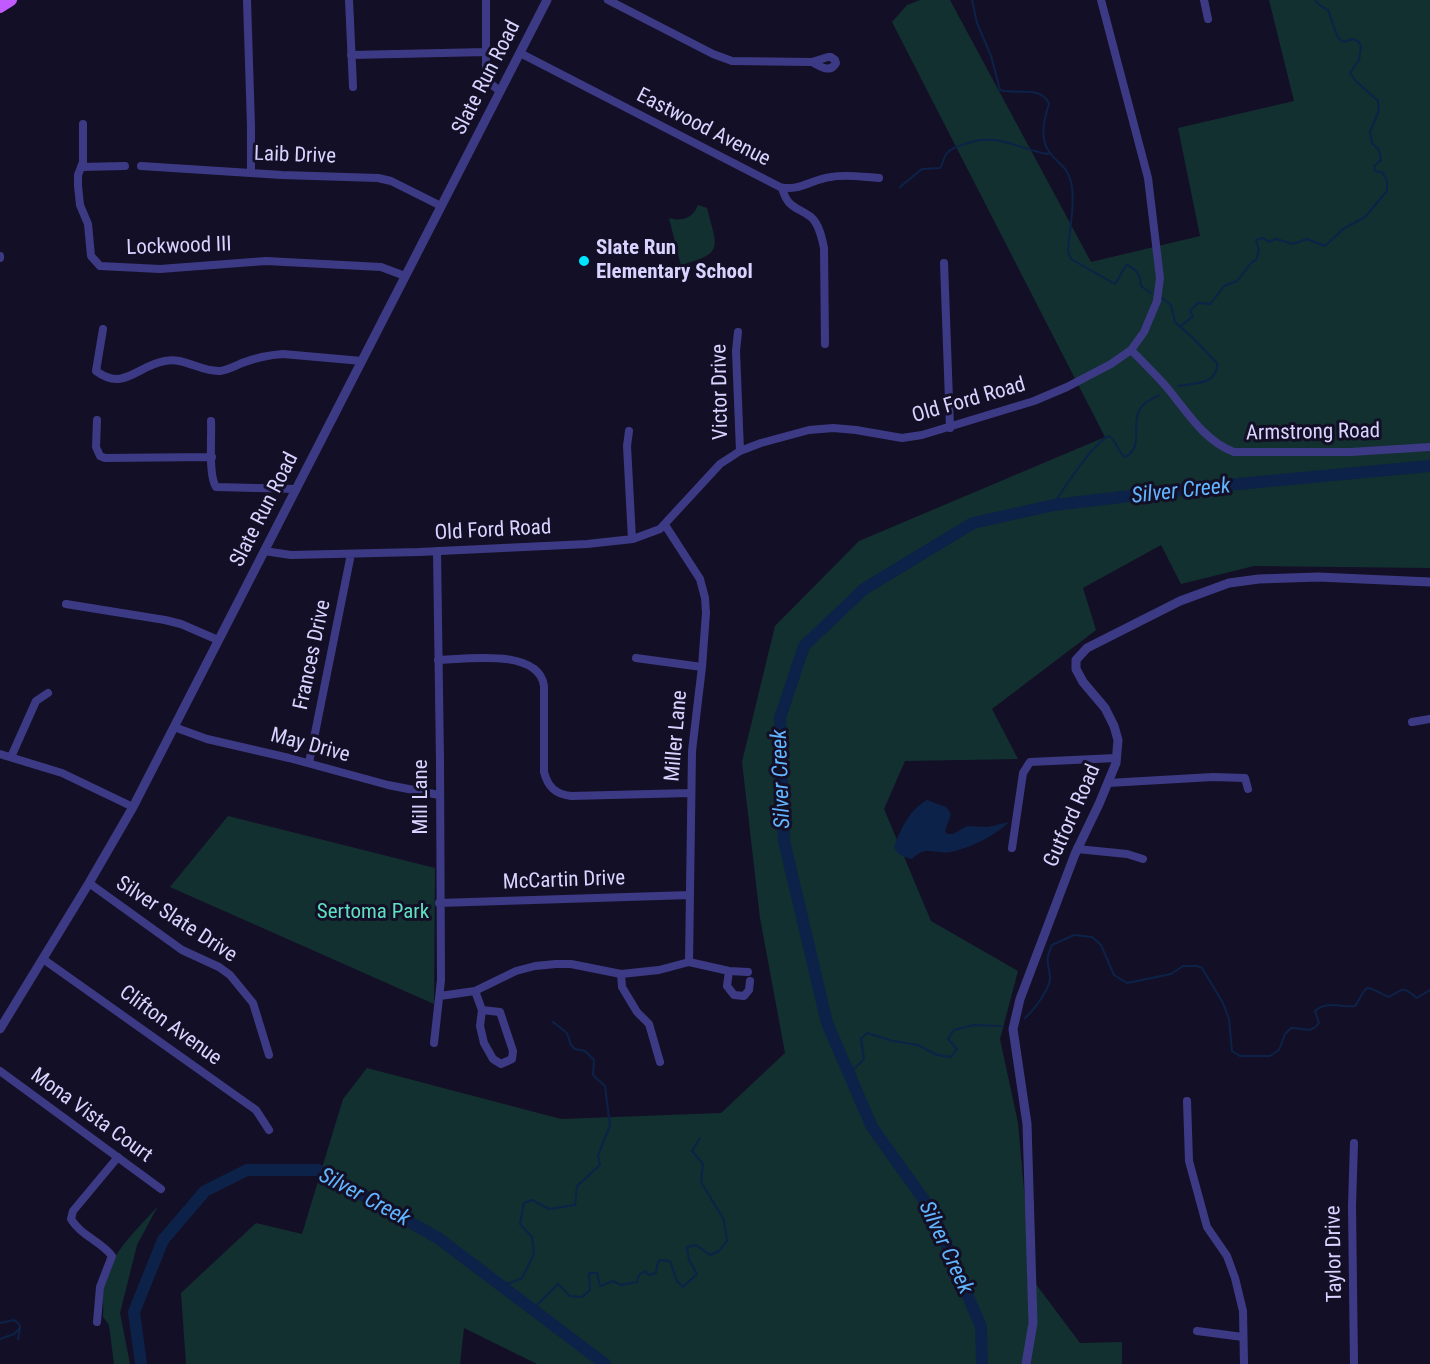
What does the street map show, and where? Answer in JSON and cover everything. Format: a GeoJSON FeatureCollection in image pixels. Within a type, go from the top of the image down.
{"type":"FeatureCollection","features":[{"type":"Feature","properties":{"kind":"main road"},"geometry":{"type":"LineString","coordinates":[[0,7],[11,0]]}},
{"type":"Feature","properties":{"kind":"street"},"geometry":{"type":"LineString","coordinates":[[247,0],[251,172]]}},
{"type":"Feature","properties":{"kind":"street"},"geometry":{"type":"LineString","coordinates":[[349,0],[353,87]]}},
{"type":"Feature","properties":{"kind":"street"},"geometry":{"type":"LineString","coordinates":[[486,0],[487,81],[500,91]]}},
{"type":"Feature","properties":{"kind":"street","name":"Slate Run Road"},"geometry":{"type":"LineString","coordinates":[[0,1029],[132,807],[547,0]]}},
{"type":"Feature","properties":{"kind":"street"},"geometry":{"type":"LineString","coordinates":[[608,0],[712,54],[732,61],[812,62]]}},
{"type":"Feature","properties":{"kind":"street","name":"Old Ford Road"},"geometry":{"type":"LineString","coordinates":[[264,551],[291,555],[351,554],[587,544],[632,539],[652,533],[665,525],[712,472],[740,451],[761,443],[809,430],[846,428],[902,438],[922,435],[1012,409],[1067,387],[1111,364],[1138,342],[1157,301],[1160,278],[1148,178],[1101,0]]}},
{"type":"Feature","properties":{"kind":"street"},"geometry":{"type":"LineString","coordinates":[[1204,0],[1208,20]]}},
{"type":"Feature","properties":{"kind":"street"},"geometry":{"type":"LineString","coordinates":[[351,55],[486,52]]}},
{"type":"Feature","properties":{"kind":"street","name":"Eastwood Avenue"},"geometry":{"type":"LineString","coordinates":[[520,52],[782,188],[797,188],[835,176],[879,178]]}},
{"type":"Feature","properties":{"kind":"street","name":"Lockwood III"},"geometry":{"type":"LineString","coordinates":[[83,124],[83,162],[78,174],[80,205],[88,224],[91,256],[100,266],[160,270],[266,261],[381,267],[405,276]]}},
{"type":"Feature","properties":{"kind":"street"},"geometry":{"type":"LineString","coordinates":[[81,167],[125,166]]}},
{"type":"Feature","properties":{"kind":"street","name":"Laib Drive"},"geometry":{"type":"LineString","coordinates":[[141,166],[378,178],[391,181],[441,206]]}},
{"type":"Feature","properties":{"kind":"street"},"geometry":{"type":"LineString","coordinates":[[782,188],[788,203],[810,217],[822,236],[825,345]]}},
{"type":"Feature","properties":{"kind":"street"},"geometry":{"type":"LineString","coordinates":[[944,263],[947,284],[950,428]]}},
{"type":"Feature","properties":{"kind":"street"},"geometry":{"type":"LineString","coordinates":[[103,329],[96,371],[105,377],[115,379],[127,379],[146,367],[162,361],[177,359],[220,371],[270,355],[283,354],[362,361]]}},
{"type":"Feature","properties":{"kind":"street","name":"Victor Drive"},"geometry":{"type":"LineString","coordinates":[[738,332],[736,351],[740,451]]}},
{"type":"Feature","properties":{"kind":"street","name":"Armstrong Road"},"geometry":{"type":"LineString","coordinates":[[1131,350],[1165,385],[1201,429],[1223,447],[1234,452],[1351,452],[1430,447]]}},
{"type":"Feature","properties":{"kind":"street"},"geometry":{"type":"LineString","coordinates":[[97,420],[96,447],[100,456],[105,458],[212,457]]}},
{"type":"Feature","properties":{"kind":"street"},"geometry":{"type":"LineString","coordinates":[[211,421],[216,487],[296,489]]}},
{"type":"Feature","properties":{"kind":"street"},"geometry":{"type":"LineString","coordinates":[[629,431],[627,446],[632,539]]}},
{"type":"Feature","properties":{"kind":"street","name":"Miller Lane"},"geometry":{"type":"LineString","coordinates":[[665,525],[691,563],[702,585],[706,613],[692,751],[689,962]]}},
{"type":"Feature","properties":{"kind":"street","name":"Mill Lane"},"geometry":{"type":"LineString","coordinates":[[434,1043],[440,996],[437,551]]}},
{"type":"Feature","properties":{"kind":"street","name":"Frances Drive"},"geometry":{"type":"LineString","coordinates":[[309,763],[351,554]]}},
{"type":"Feature","properties":{"kind":"street","name":"Gutford Road"},"geometry":{"type":"LineString","coordinates":[[1026,1364],[1033,1323],[1027,1124],[1017,1072],[1013,1029],[1020,999],[1077,849],[1108,783],[1116,758],[1118,740],[1105,708],[1083,682],[1076,669],[1076,660],[1087,648],[1180,601],[1229,583],[1260,579],[1318,578],[1430,582]]}},
{"type":"Feature","properties":{"kind":"street"},"geometry":{"type":"LineString","coordinates":[[66,604],[165,620],[181,624],[218,640]]}},
{"type":"Feature","properties":{"kind":"street"},"geometry":{"type":"LineString","coordinates":[[636,658],[702,667]]}},
{"type":"Feature","properties":{"kind":"street"},"geometry":{"type":"LineString","coordinates":[[438,660],[516,660],[528,664],[537,672],[544,686],[544,772],[548,784],[556,792],[571,796],[690,793]]}},
{"type":"Feature","properties":{"kind":"street"},"geometry":{"type":"LineString","coordinates":[[12,757],[36,701],[48,693]]}},
{"type":"Feature","properties":{"kind":"street"},"geometry":{"type":"LineString","coordinates":[[1412,722],[1430,718]]}},
{"type":"Feature","properties":{"kind":"street","name":"May Drive"},"geometry":{"type":"LineString","coordinates":[[174,726],[207,739],[309,763],[388,785],[439,795]]}},
{"type":"Feature","properties":{"kind":"street"},"geometry":{"type":"LineString","coordinates":[[0,754],[62,773],[132,807]]}},
{"type":"Feature","properties":{"kind":"street"},"geometry":{"type":"LineString","coordinates":[[1012,848],[1023,773],[1030,762],[1116,758]]}},
{"type":"Feature","properties":{"kind":"street"},"geometry":{"type":"LineString","coordinates":[[1108,783],[1245,778],[1248,789]]}},
{"type":"Feature","properties":{"kind":"street"},"geometry":{"type":"LineString","coordinates":[[1077,849],[1127,854],[1143,859]]}},
{"type":"Feature","properties":{"kind":"street","name":"Silver Slate Drive"},"geometry":{"type":"LineString","coordinates":[[88,884],[182,950],[219,967],[230,975],[253,1003],[269,1055]]}},
{"type":"Feature","properties":{"kind":"street","name":"McCartin Drive"},"geometry":{"type":"LineString","coordinates":[[440,903],[690,895]]}},
{"type":"Feature","properties":{"kind":"street","name":"Clifton Avenue"},"geometry":{"type":"LineString","coordinates":[[43,958],[256,1110],[269,1130]]}},
{"type":"Feature","properties":{"kind":"street"},"geometry":{"type":"LineString","coordinates":[[440,996],[475,991],[509,974],[535,966],[571,964],[621,974],[659,970],[689,962],[729,971],[748,972]]}},
{"type":"Feature","properties":{"kind":"street"},"geometry":{"type":"LineString","coordinates":[[729,971],[727,986],[734,995],[744,996],[750,981]]}},
{"type":"Feature","properties":{"kind":"street"},"geometry":{"type":"LineString","coordinates":[[621,974],[622,987],[637,1012],[649,1024],[660,1062]]}},
{"type":"Feature","properties":{"kind":"street"},"geometry":{"type":"LineString","coordinates":[[475,991],[482,1010],[480,1026],[484,1043],[493,1059],[501,1064],[507,1063],[512,1059],[513,1051],[500,1012],[482,1010]]}},
{"type":"Feature","properties":{"kind":"street","name":"Mona Vista Court"},"geometry":{"type":"LineString","coordinates":[[0,1071],[161,1189]]}},
{"type":"Feature","properties":{"kind":"street"},"geometry":{"type":"LineString","coordinates":[[1186,1101],[1189,1161],[1207,1227],[1227,1256],[1243,1311],[1244,1364]]}},
{"type":"Feature","properties":{"kind":"street","name":"Taylor Drive"},"geometry":{"type":"LineString","coordinates":[[1354,1143],[1352,1206],[1354,1364]]}},
{"type":"Feature","properties":{"kind":"street"},"geometry":{"type":"LineString","coordinates":[[97,1322],[100,1287],[111,1264],[112,1256],[107,1249],[76,1227],[71,1220],[73,1211],[118,1157]]}},
{"type":"Feature","properties":{"kind":"street"},"geometry":{"type":"LineString","coordinates":[[1197,1331],[1243,1337]]}},
{"type":"Feature","properties":{"kind":"green space"},"geometry":{"type":"Polygon","coordinates":[[[920,0],[950,0],[1091,262],[1200,236],[1178,128],[1294,101],[1269,0],[1430,0],[1430,568],[1254,566],[1181,584],[1161,545],[1083,588],[1096,630],[992,709],[1018,759],[905,761],[884,809],[931,921],[1018,971],[1000,1039],[1018,1123],[1032,1279],[1080,1343],[1122,1342],[1122,1364],[537,1364],[464,1328],[460,1364],[186,1364],[181,1293],[256,1223],[302,1234],[343,1099],[367,1068],[561,1119],[721,1113],[785,1053],[760,918],[742,762],[775,626],[859,541],[1105,437],[892,22],[907,5],[920,0]]]}},
{"type":"Feature","properties":{"kind":"green space"},"geometry":{"type":"Polygon","coordinates":[[[698,205],[707,208],[715,240],[714,247],[705,257],[681,265],[676,248],[679,246],[676,246],[669,218],[686,218],[698,205]]]}},
{"type":"Feature","properties":{"kind":"green space","name":"Sertoma Park"},"geometry":{"type":"Polygon","coordinates":[[[228,816],[435,868],[434,1004],[170,887],[228,816]]]}},
{"type":"Feature","properties":{"kind":"green space"},"geometry":{"type":"Polygon","coordinates":[[[158,1206],[137,1245],[120,1313],[130,1364],[114,1364],[109,1325],[103,1317],[103,1292],[107,1272],[119,1252],[158,1206]]]}},
{"type":"Feature","properties":{"kind":"water"},"geometry":{"type":"Polygon","coordinates":[[[927,800],[946,807],[951,814],[945,831],[947,834],[953,834],[967,826],[988,827],[1009,822],[991,836],[962,849],[943,853],[927,851],[917,854],[912,859],[897,852],[894,847],[910,815],[927,800]]]}},
{"type":"Feature","properties":{"kind":"waterway"},"geometry":{"type":"LineString","coordinates":[[972,0],[977,23],[991,56],[1000,90],[1040,94],[1049,104],[1044,122],[1044,142],[1050,153],[1066,171],[1072,187],[1068,252],[1071,259],[1115,284],[1127,265],[1138,273],[1141,286],[1151,293]]}},
{"type":"Feature","properties":{"kind":"waterway"},"geometry":{"type":"LineString","coordinates":[[1180,327],[1193,316],[1190,311],[1198,303],[1210,304],[1224,286],[1237,281],[1256,260],[1259,250],[1256,240],[1263,238],[1269,242],[1276,239],[1293,244],[1307,239],[1325,246],[1343,229],[1365,217],[1387,191],[1387,181],[1382,172],[1375,171],[1374,166],[1381,160],[1379,150],[1372,143],[1370,132],[1379,110],[1378,101],[1350,73],[1359,60],[1361,46],[1358,41],[1352,39],[1344,42],[1338,38],[1328,10],[1315,0]]}},
{"type":"Feature","properties":{"kind":"waterway"},"geometry":{"type":"LineString","coordinates":[[900,187],[922,169],[940,168],[945,155],[952,149],[977,141],[997,140],[1050,153]]}},
{"type":"Feature","properties":{"kind":"waterway"},"geometry":{"type":"LineString","coordinates":[[1162,298],[1171,305],[1175,322],[1217,363],[1214,375],[1210,379],[1178,386]]}},
{"type":"Feature","properties":{"kind":"waterway"},"geometry":{"type":"LineString","coordinates":[[1054,505],[1079,467],[1103,440],[1109,436],[1125,457],[1131,453],[1135,447],[1139,411],[1159,395]]}},
{"type":"Feature","properties":{"kind":"waterway","name":"Silver Creek"},"geometry":{"type":"LineString","coordinates":[[982,1364],[981,1327],[932,1211],[872,1127],[827,1023],[784,841],[780,718],[804,646],[864,589],[973,523],[1054,505],[1206,487],[1430,466]]}},
{"type":"Feature","properties":{"kind":"waterway"},"geometry":{"type":"LineString","coordinates":[[1025,1018],[1037,1005],[1050,982],[1048,958],[1052,945],[1074,935],[1092,937],[1101,945],[1114,975],[1127,983],[1171,974],[1183,966],[1202,968],[1223,1003],[1229,1019],[1232,1051],[1240,1056],[1270,1056],[1279,1050],[1285,1034],[1291,1028],[1309,1030],[1316,1027],[1319,1023],[1315,1011],[1330,1005],[1355,1006],[1367,988],[1389,997],[1401,990],[1406,990],[1417,998],[1430,990]]}},
{"type":"Feature","properties":{"kind":"waterway"},"geometry":{"type":"LineString","coordinates":[[503,1286],[522,1278],[534,1254],[532,1237],[520,1224],[524,1203],[532,1200],[549,1209],[575,1205],[577,1186],[600,1165],[598,1155],[610,1126],[605,1086],[593,1075],[594,1060],[585,1051],[575,1049],[567,1033],[553,1022]]}},
{"type":"Feature","properties":{"kind":"waterway"},"geometry":{"type":"LineString","coordinates":[[849,1074],[864,1059],[861,1039],[867,1033],[893,1041],[918,1045],[937,1055],[951,1057],[957,1049],[948,1039],[954,1030],[974,1025],[1001,1026]]}},
{"type":"Feature","properties":{"kind":"waterway"},"geometry":{"type":"LineString","coordinates":[[533,1309],[558,1284],[570,1296],[582,1297],[590,1290],[589,1273],[597,1273],[600,1286],[613,1281],[621,1285],[637,1282],[639,1275],[645,1271],[649,1275],[656,1273],[660,1260],[670,1261],[677,1281],[683,1287],[697,1274],[689,1260],[687,1247],[696,1245],[710,1255],[719,1251],[727,1241],[724,1220],[701,1182],[703,1164],[692,1151],[700,1138]]}},
{"type":"Feature","properties":{"kind":"waterway","name":"Silver Creek"},"geometry":{"type":"LineString","coordinates":[[141,1364],[134,1312],[163,1240],[205,1191],[247,1170],[318,1170],[438,1238],[605,1364]]}},
{"type":"Feature","properties":{"kind":"waterway"},"geometry":{"type":"LineString","coordinates":[[0,1323],[14,1320],[20,1328],[14,1334],[0,1339]]}},
{"type":"Feature","properties":{"kind":"waterway"},"geometry":{"type":"LineString","coordinates":[[18,1339],[20,1328]]}},
{"type":"Feature","properties":{"kind":"place","name":"Slate Run Elementary School"},"geometry":{"type":"Point","coordinates":[584,261]}}]}
